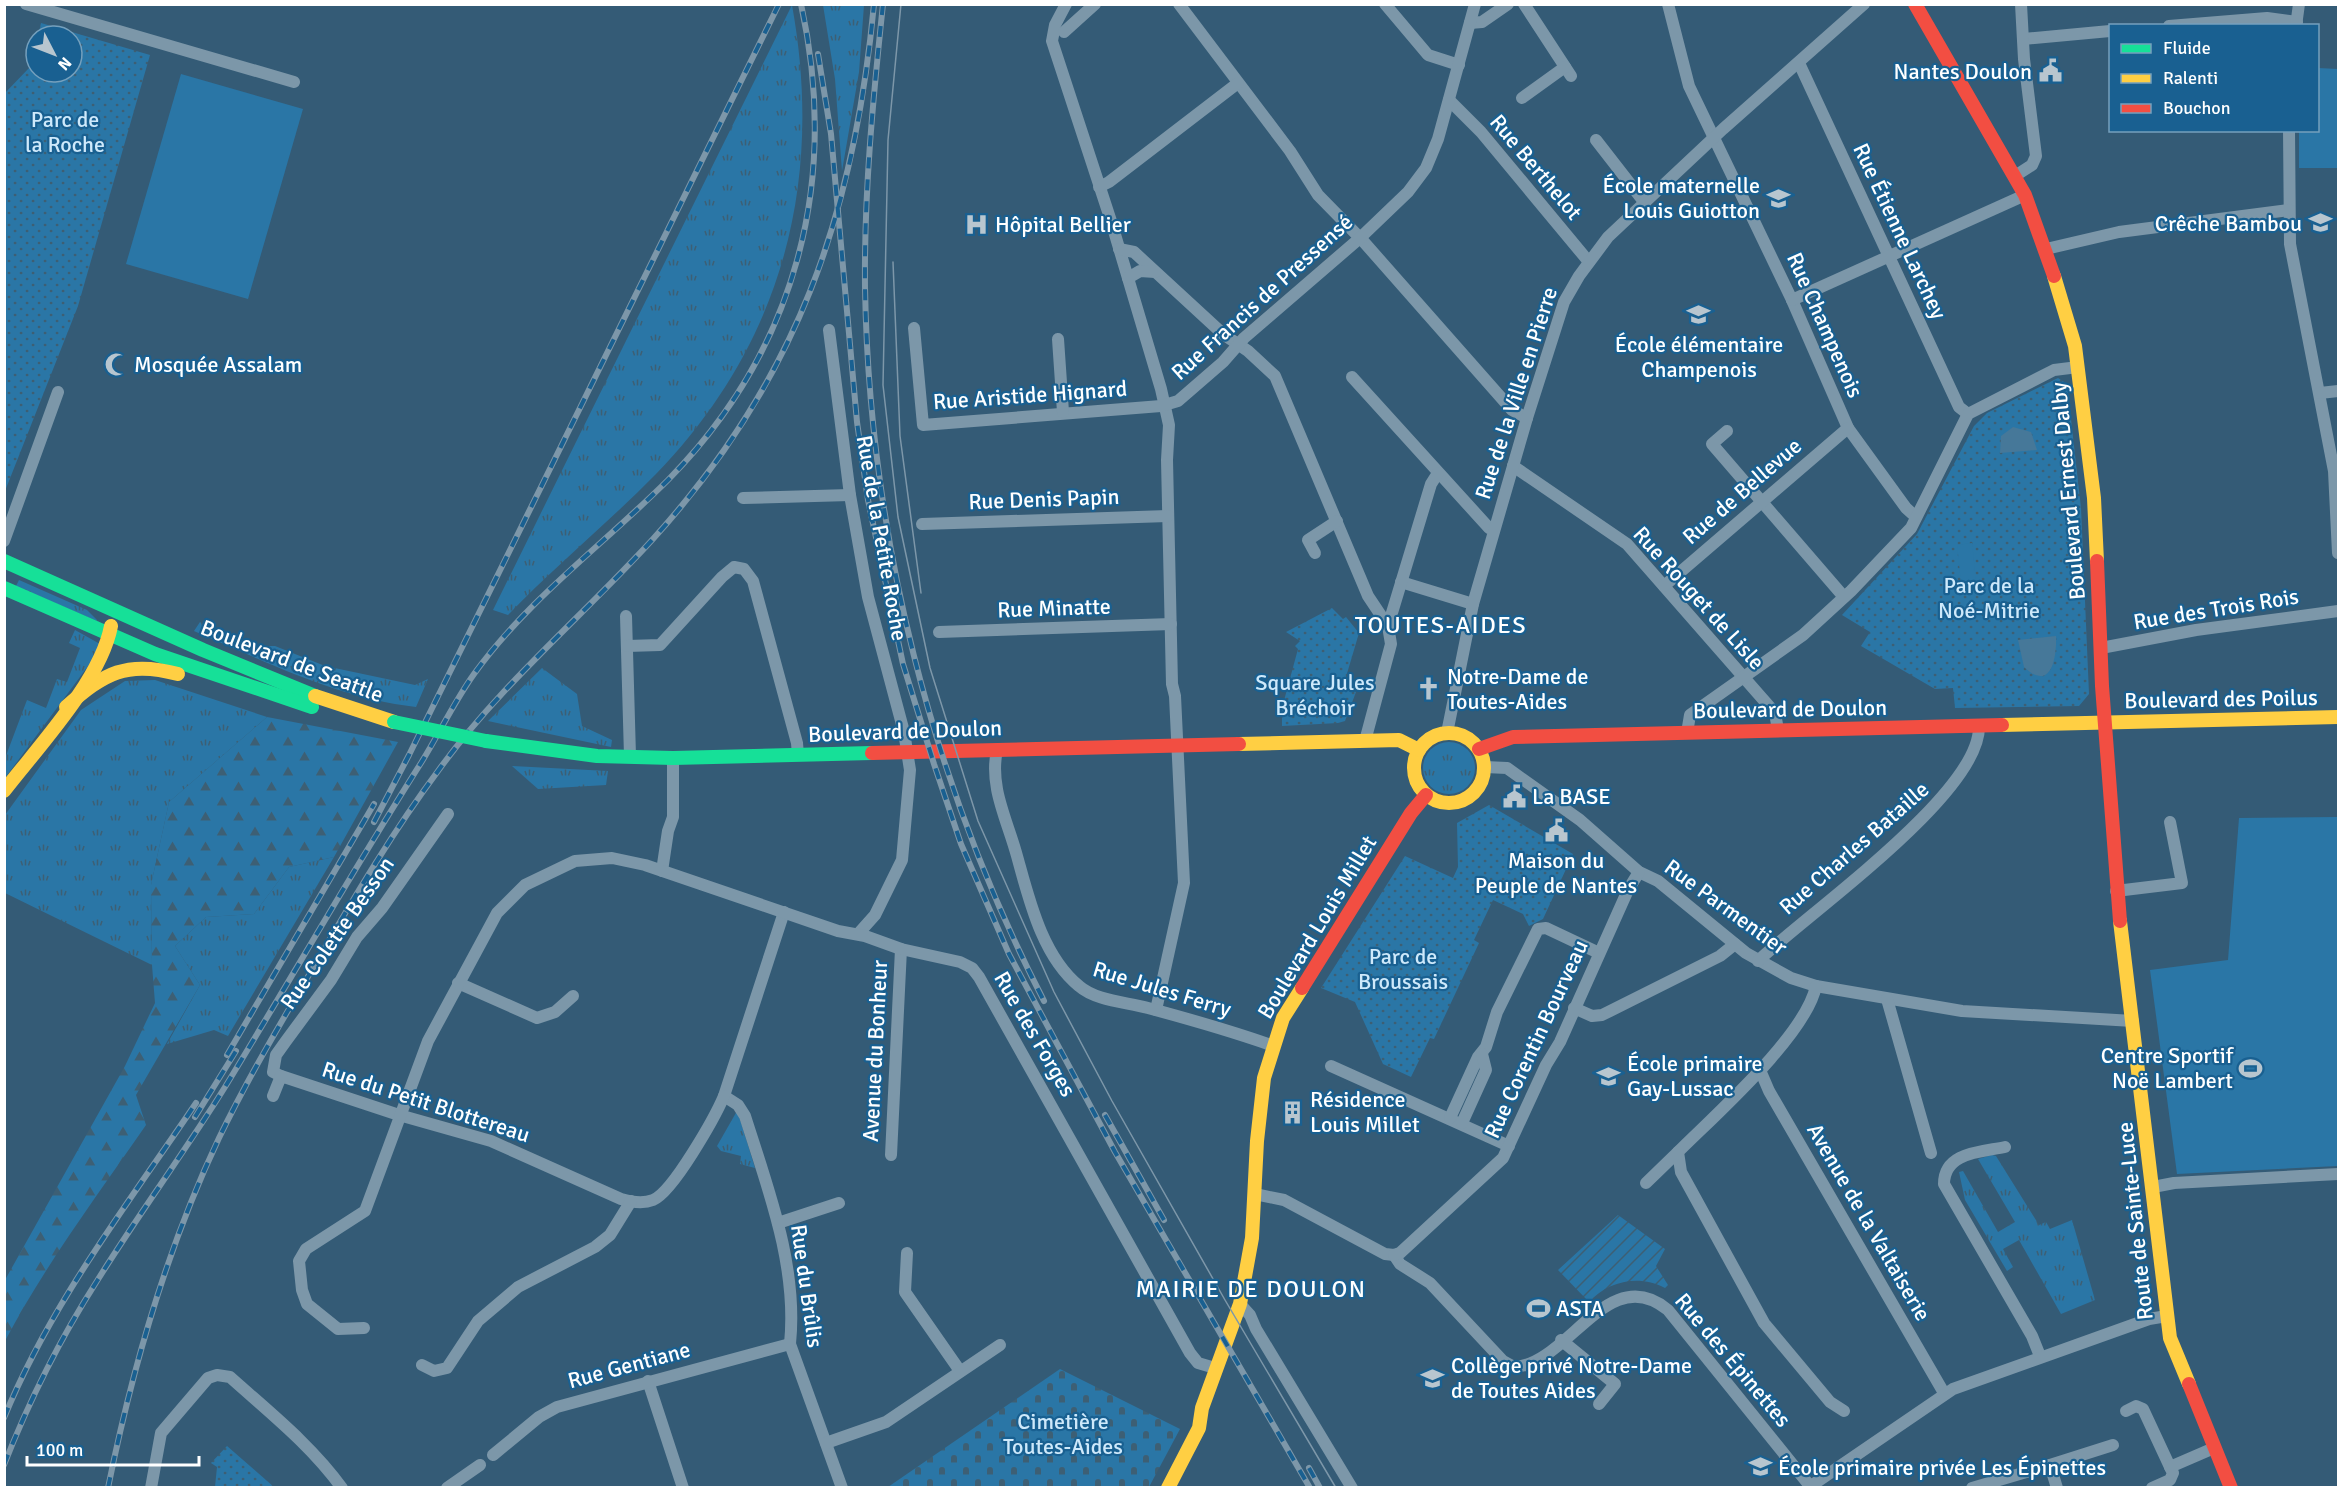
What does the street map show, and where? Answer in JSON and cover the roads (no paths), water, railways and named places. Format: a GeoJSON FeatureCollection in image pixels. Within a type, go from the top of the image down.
{"type":"FeatureCollection","features":[{"type":"Feature","properties":{"kind":"main road","name":"Boulevard Ernest Dalby"},"geometry":{"type":"LineString","coordinates":[[1915,4],[2025,195],[2046,249],[2074,346],[2094,498],[2104,723]]}},
{"type":"Feature","properties":{"kind":"main road","name":"Boulevard de Seattle"},"geometry":{"type":"LineString","coordinates":[[4,561],[178,639],[311,694],[394,722]]}},
{"type":"Feature","properties":{"kind":"main road","name":"Boulevard de Seattle"},"geometry":{"type":"LineString","coordinates":[[4,569],[65,596],[87,599]]}},
{"type":"Feature","properties":{"kind":"main road","name":"Boulevard de Seattle"},"geometry":{"type":"LineString","coordinates":[[4,588],[111,637],[208,675],[362,721],[394,722]]}},
{"type":"Feature","properties":{"kind":"main road"},"geometry":{"type":"LineString","coordinates":[[4,790],[94,668],[111,637],[111,624],[105,606]]}},
{"type":"Feature","properties":{"kind":"main road","name":"Boulevard de Seattle"},"geometry":{"type":"LineString","coordinates":[[154,654],[167,649],[178,639]]}},
{"type":"Feature","properties":{"kind":"main road"},"geometry":{"type":"LineString","coordinates":[[66,707],[97,679],[122,668],[135,666],[169,670],[264,702],[298,703]]}},
{"type":"Feature","properties":{"kind":"main road","name":"Boulevard des Poilus"},"geometry":{"type":"LineString","coordinates":[[2104,723],[2338,717]]}},
{"type":"Feature","properties":{"kind":"main road","name":"Boulevard de Doulon"},"geometry":{"type":"LineString","coordinates":[[394,722],[486,741],[563,752],[673,758],[1399,740],[1419,750]]}},
{"type":"Feature","properties":{"kind":"main road","name":"Boulevard de Doulon"},"geometry":{"type":"LineString","coordinates":[[1479,749],[1513,737],[2104,723]]}},
{"type":"Feature","properties":{"kind":"main road","name":"Route de Sainte-Luce"},"geometry":{"type":"LineString","coordinates":[[2104,723],[2116,891],[2170,1338],[2231,1488]]}},
{"type":"Feature","properties":{"kind":"main road"},"geometry":{"type":"LineString","coordinates":[[1446,733],[1463,735],[1479,749],[1485,766],[1480,786],[1466,799],[1448,803],[1426,795],[1414,773],[1419,750],[1428,740],[1446,733]]}},
{"type":"Feature","properties":{"kind":"main road","name":"Boulevard Louis Millet"},"geometry":{"type":"LineString","coordinates":[[1168,1488],[1199,1428],[1202,1408],[1240,1304],[1248,1273],[1262,1093],[1271,1045],[1283,1018],[1411,813],[1426,795]]}},
{"type":"Feature","properties":{"kind":"street"},"geometry":{"type":"LineString","coordinates":[[26,4],[294,82]]}},
{"type":"Feature","properties":{"kind":"street"},"geometry":{"type":"LineString","coordinates":[[1066,4],[1060,29],[1052,41],[1055,54],[1119,249],[1165,405]]}},
{"type":"Feature","properties":{"kind":"street"},"geometry":{"type":"LineString","coordinates":[[1060,29],[1095,4]]}},
{"type":"Feature","properties":{"kind":"street"},"geometry":{"type":"LineString","coordinates":[[1179,4],[1290,151],[1318,195],[1360,238],[1512,410],[1527,418]]}},
{"type":"Feature","properties":{"kind":"street"},"geometry":{"type":"LineString","coordinates":[[1385,4],[1428,55],[1459,65]]}},
{"type":"Feature","properties":{"kind":"street","name":"Rue Francis de Pressensé"},"geometry":{"type":"LineString","coordinates":[[1156,1010],[1184,883],[1168,516],[1169,425],[1165,405],[1186,395],[1239,344],[1360,238],[1407,192],[1426,168],[1436,145],[1475,4]]}},
{"type":"Feature","properties":{"kind":"street"},"geometry":{"type":"LineString","coordinates":[[1470,23],[1482,22],[1508,4]]}},
{"type":"Feature","properties":{"kind":"street"},"geometry":{"type":"LineString","coordinates":[[1522,98],[1568,71],[1524,4]]}},
{"type":"Feature","properties":{"kind":"street","name":"Rue Champenois"},"geometry":{"type":"LineString","coordinates":[[1668,4],[1689,86],[1792,300],[1848,428],[1906,508],[1916,517]]}},
{"type":"Feature","properties":{"kind":"street","name":"Rue de la Ville en Pierre"},"geometry":{"type":"LineString","coordinates":[[1446,733],[1473,604],[1527,418],[1564,302],[1608,237],[1864,4]]}},
{"type":"Feature","properties":{"kind":"street"},"geometry":{"type":"LineString","coordinates":[[2015,176],[2032,165],[2036,156],[2021,4]]}},
{"type":"Feature","properties":{"kind":"street"},"geometry":{"type":"LineString","coordinates":[[2194,24],[2267,18],[2297,24],[2299,4]]}},
{"type":"Feature","properties":{"kind":"street"},"geometry":{"type":"LineString","coordinates":[[2023,39],[2109,31]]}},
{"type":"Feature","properties":{"kind":"street","name":"Rue Étienne Larchey"},"geometry":{"type":"LineString","coordinates":[[1799,63],[1959,407],[1968,414]]}},
{"type":"Feature","properties":{"kind":"street"},"geometry":{"type":"LineString","coordinates":[[1099,187],[1238,83]]}},
{"type":"Feature","properties":{"kind":"street","name":"Rue Berthelot"},"geometry":{"type":"LineString","coordinates":[[1449,100],[1481,132],[1589,262]]}},
{"type":"Feature","properties":{"kind":"street"},"geometry":{"type":"LineString","coordinates":[[2289,132],[2290,244],[2337,489],[2338,553]]}},
{"type":"Feature","properties":{"kind":"street"},"geometry":{"type":"LineString","coordinates":[[1596,140],[1645,203]]}},
{"type":"Feature","properties":{"kind":"street"},"geometry":{"type":"LineString","coordinates":[[1792,300],[2025,195]]}},
{"type":"Feature","properties":{"kind":"street"},"geometry":{"type":"LineString","coordinates":[[2046,249],[2119,232],[2289,210]]}},
{"type":"Feature","properties":{"kind":"street"},"geometry":{"type":"LineString","coordinates":[[1119,249],[1134,252],[1222,334],[1239,344],[1280,384],[1368,596],[1388,626]]}},
{"type":"Feature","properties":{"kind":"street"},"geometry":{"type":"LineString","coordinates":[[1128,278],[1140,271],[1155,272]]}},
{"type":"Feature","properties":{"kind":"street","name":"Rue Aristide Hignard"},"geometry":{"type":"LineString","coordinates":[[914,328],[923,424],[1165,405]]}},
{"type":"Feature","properties":{"kind":"street","name":"Rue de la Petite Roche"},"geometry":{"type":"LineString","coordinates":[[829,330],[850,495],[868,597],[908,752],[910,778],[902,860],[875,915],[858,934]]}},
{"type":"Feature","properties":{"kind":"street"},"geometry":{"type":"LineString","coordinates":[[1058,339],[1063,412]]}},
{"type":"Feature","properties":{"kind":"street"},"geometry":{"type":"LineString","coordinates":[[1686,733],[1690,715],[1803,635],[1844,597],[1911,528],[1968,414],[2054,370],[2078,368]]}},
{"type":"Feature","properties":{"kind":"street"},"geometry":{"type":"LineString","coordinates":[[1352,377],[1489,528]]}},
{"type":"Feature","properties":{"kind":"street"},"geometry":{"type":"LineString","coordinates":[[2320,393],[2338,391]]}},
{"type":"Feature","properties":{"kind":"street"},"geometry":{"type":"LineString","coordinates":[[4,542],[58,392]]}},
{"type":"Feature","properties":{"kind":"street","name":"Rue de Bellevue"},"geometry":{"type":"LineString","coordinates":[[1664,586],[1848,428]]}},
{"type":"Feature","properties":{"kind":"street"},"geometry":{"type":"LineString","coordinates":[[1727,431],[1712,444],[1844,597]]}},
{"type":"Feature","properties":{"kind":"street","name":"Rue Rouget de Lisle"},"geometry":{"type":"LineString","coordinates":[[1513,466],[1627,544],[1775,713],[1778,730]]}},
{"type":"Feature","properties":{"kind":"street"},"geometry":{"type":"LineString","coordinates":[[1365,741],[1391,652],[1388,626],[1431,484],[1438,473]]}},
{"type":"Feature","properties":{"kind":"street"},"geometry":{"type":"LineString","coordinates":[[743,498],[850,495]]}},
{"type":"Feature","properties":{"kind":"street","name":"Rue Denis Papin"},"geometry":{"type":"LineString","coordinates":[[922,524],[1168,516]]}},
{"type":"Feature","properties":{"kind":"street"},"geometry":{"type":"LineString","coordinates":[[1315,553],[1308,540],[1337,520]]}},
{"type":"Feature","properties":{"kind":"street"},"geometry":{"type":"LineString","coordinates":[[627,646],[660,645],[722,577],[734,567],[744,569],[753,581],[796,737],[798,755]]}},
{"type":"Feature","properties":{"kind":"street"},"geometry":{"type":"LineString","coordinates":[[1401,582],[1473,604]]}},
{"type":"Feature","properties":{"kind":"street","name":"Rue des Trois Rois"},"geometry":{"type":"LineString","coordinates":[[2101,648],[2196,630],[2338,611]]}},
{"type":"Feature","properties":{"kind":"street"},"geometry":{"type":"LineString","coordinates":[[626,616],[630,756]]}},
{"type":"Feature","properties":{"kind":"street","name":"Rue Minatte"},"geometry":{"type":"LineString","coordinates":[[939,632],[1172,624]]}},
{"type":"Feature","properties":{"kind":"street","name":"Rue Charles Bataille"},"geometry":{"type":"LineString","coordinates":[[1758,961],[1880,857],[1944,797],[1978,739],[1979,726]]}},
{"type":"Feature","properties":{"kind":"street"},"geometry":{"type":"LineString","coordinates":[[1485,766],[1507,768],[1502,741]]}},
{"type":"Feature","properties":{"kind":"street","name":"Rue Jules Ferry"},"geometry":{"type":"LineString","coordinates":[[997,750],[993,776],[1021,879],[1051,950],[1072,979],[1084,990],[1271,1045]]}},
{"type":"Feature","properties":{"kind":"street"},"geometry":{"type":"LineString","coordinates":[[662,871],[668,831],[673,817],[673,758]]}},
{"type":"Feature","properties":{"kind":"street","name":"Rue Parmentier"},"geometry":{"type":"LineString","coordinates":[[1507,768],[1580,820],[1639,872],[1658,882],[1734,944],[1758,961],[1791,978],[1816,986],[1974,1012],[2133,1021]]}},
{"type":"Feature","properties":{"kind":"street","name":"Rue Colette Besson"},"geometry":{"type":"LineString","coordinates":[[281,1076],[273,1072],[276,1055],[331,980],[357,937],[382,908],[448,814]]}},
{"type":"Feature","properties":{"kind":"street"},"geometry":{"type":"LineString","coordinates":[[2116,891],[2182,883],[2170,822]]}},
{"type":"Feature","properties":{"kind":"street","name":"Rue des Forges"},"geometry":{"type":"LineString","coordinates":[[364,1329],[338,1329],[307,1304],[302,1290],[298,1261],[306,1249],[365,1210],[428,1041],[497,913],[525,885],[543,874],[575,861],[603,858],[623,859],[838,931],[858,934],[902,949],[960,962],[972,968],[1190,1353],[1198,1363],[1215,1368]]}},
{"type":"Feature","properties":{"kind":"street","name":"Rue Corentin Bourveau"},"geometry":{"type":"LineString","coordinates":[[1394,1255],[1400,1253],[1503,1158],[1639,872]]}},
{"type":"Feature","properties":{"kind":"street"},"geometry":{"type":"LineString","coordinates":[[422,1365],[434,1371],[447,1368],[478,1322],[518,1287],[595,1247],[610,1234],[631,1201],[654,1199],[664,1192],[715,1117],[724,1096],[784,912]]}},
{"type":"Feature","properties":{"kind":"street"},"geometry":{"type":"LineString","coordinates":[[1450,1118],[1475,1062],[1482,1054],[1497,1012],[1538,929],[1546,928],[1599,953]]}},
{"type":"Feature","properties":{"kind":"street"},"geometry":{"type":"LineString","coordinates":[[1574,1008],[1592,1016],[1602,1015],[1720,956],[1734,944]]}},
{"type":"Feature","properties":{"kind":"street","name":"Avenue du Bonheur"},"geometry":{"type":"LineString","coordinates":[[891,1155],[902,949]]}},
{"type":"Feature","properties":{"kind":"street"},"geometry":{"type":"LineString","coordinates":[[458,983],[537,1018],[555,1012],[573,996]]}},
{"type":"Feature","properties":{"kind":"street"},"geometry":{"type":"LineString","coordinates":[[1646,1184],[1774,1056],[1804,1012],[1816,986]]}},
{"type":"Feature","properties":{"kind":"street"},"geometry":{"type":"LineString","coordinates":[[1887,999],[1931,1153]]}},
{"type":"Feature","properties":{"kind":"street"},"geometry":{"type":"LineString","coordinates":[[1462,1123],[1486,1070],[1482,1054]]}},
{"type":"Feature","properties":{"kind":"street"},"geometry":{"type":"LineString","coordinates":[[1331,1066],[1509,1146]]}},
{"type":"Feature","properties":{"kind":"street","name":"Avenue de la Valtaiserie"},"geometry":{"type":"LineString","coordinates":[[1760,1070],[1769,1091],[1944,1394]]}},
{"type":"Feature","properties":{"kind":"street"},"geometry":{"type":"LineString","coordinates":[[273,1096],[281,1076]]}},
{"type":"Feature","properties":{"kind":"street","name":"Rue du Petit Blottereau"},"geometry":{"type":"LineString","coordinates":[[281,1076],[399,1115],[491,1141],[631,1201]]}},
{"type":"Feature","properties":{"kind":"street","name":"Rue du Brûlis"},"geometry":{"type":"LineString","coordinates":[[724,1096],[738,1105],[746,1116],[778,1223],[786,1262],[792,1322],[790,1344],[841,1487]]}},
{"type":"Feature","properties":{"kind":"street"},"geometry":{"type":"LineString","coordinates":[[2005,1147],[1959,1157],[1946,1170],[1944,1184],[2032,1336],[2040,1356]]}},
{"type":"Feature","properties":{"kind":"street"},"geometry":{"type":"LineString","coordinates":[[1678,1152],[1681,1172],[1764,1323],[1830,1402],[1844,1411]]}},
{"type":"Feature","properties":{"kind":"street"},"geometry":{"type":"LineString","coordinates":[[2153,1187],[2174,1183],[2338,1174]]}},
{"type":"Feature","properties":{"kind":"street","name":"Rue des Épinettes"},"geometry":{"type":"LineString","coordinates":[[1255,1194],[1284,1200],[1385,1254],[1394,1255],[1400,1264],[1430,1283],[1508,1365],[1529,1364],[1616,1301],[1634,1296],[1656,1302],[1668,1310],[1809,1487]]}},
{"type":"Feature","properties":{"kind":"street"},"geometry":{"type":"LineString","coordinates":[[778,1223],[838,1203]]}},
{"type":"Feature","properties":{"kind":"street"},"geometry":{"type":"LineString","coordinates":[[907,1253],[905,1292],[960,1371]]}},
{"type":"Feature","properties":{"kind":"street"},"geometry":{"type":"LineString","coordinates":[[1240,1304],[1250,1315],[1256,1329],[1352,1488]]}},
{"type":"Feature","properties":{"kind":"street"},"geometry":{"type":"LineString","coordinates":[[1809,1487],[1944,1394],[2040,1356],[2149,1319],[2167,1316]]}},
{"type":"Feature","properties":{"kind":"street"},"geometry":{"type":"LineString","coordinates":[[1561,1340],[1615,1384],[1599,1404]]}},
{"type":"Feature","properties":{"kind":"street","name":"Rue Gentiane"},"geometry":{"type":"LineString","coordinates":[[493,1455],[539,1417],[557,1407],[790,1344]]}},
{"type":"Feature","properties":{"kind":"street"},"geometry":{"type":"LineString","coordinates":[[826,1443],[886,1422],[1000,1345]]}},
{"type":"Feature","properties":{"kind":"street"},"geometry":{"type":"LineString","coordinates":[[150,1488],[161,1434],[208,1378],[218,1375],[230,1377],[299,1439],[325,1463],[342,1488]]}},
{"type":"Feature","properties":{"kind":"street"},"geometry":{"type":"LineString","coordinates":[[648,1381],[683,1488]]}},
{"type":"Feature","properties":{"kind":"street"},"geometry":{"type":"LineString","coordinates":[[2126,1411],[2136,1406],[2143,1409],[2173,1473],[2170,1480],[2152,1488]]}},
{"type":"Feature","properties":{"kind":"street"},"geometry":{"type":"LineString","coordinates":[[1972,1488],[2114,1445]]}},
{"type":"Feature","properties":{"kind":"street"},"geometry":{"type":"LineString","coordinates":[[2170,1467],[2214,1448]]}},
{"type":"Feature","properties":{"kind":"street"},"geometry":{"type":"LineString","coordinates":[[450,1487],[480,1465]]}},
{"type":"Feature","properties":{"kind":"street"},"geometry":{"type":"LineString","coordinates":[[2050,1465],[2057,1488]]}},
{"type":"Feature","properties":{"kind":"tram line"},"geometry":{"type":"LineString","coordinates":[[901,4],[888,140],[883,385],[898,517],[930,668],[978,821],[1054,992],[1112,1101],[1225,1300],[1336,1488]]}},
{"type":"Feature","properties":{"kind":"tram line"},"geometry":{"type":"LineString","coordinates":[[893,262],[900,436],[921,593]]}},
{"type":"Feature","properties":{"kind":"railway"},"geometry":{"type":"LineString","coordinates":[[374,822],[779,4]]}},
{"type":"Feature","properties":{"kind":"railway"},"geometry":{"type":"LineString","coordinates":[[4,1465],[46,1371],[83,1303],[225,1087],[474,674],[518,621],[668,480],[712,430],[748,376],[777,319],[797,260],[810,199],[815,135],[812,70],[801,4]]}},
{"type":"Feature","properties":{"kind":"railway"},"geometry":{"type":"LineString","coordinates":[[108,1488],[128,1399],[153,1310],[200,1180],[230,1115],[255,1069],[347,910],[406,816],[462,740],[515,680],[653,539],[703,479],[745,418],[781,356],[810,291],[833,225],[851,155],[865,81],[874,4]]}},
{"type":"Feature","properties":{"kind":"railway"},"geometry":{"type":"LineString","coordinates":[[883,4],[870,146],[865,251],[869,380],[879,472],[894,564],[914,654],[939,744],[969,832],[1004,918],[1044,1001]]}},
{"type":"Feature","properties":{"kind":"railway"},"geometry":{"type":"LineString","coordinates":[[818,54],[831,134],[857,422],[868,500],[903,664],[961,844],[1009,954],[1115,1152],[1310,1488]]}},
{"type":"Feature","properties":{"kind":"railway"},"geometry":{"type":"LineString","coordinates":[[227,1055],[374,804]]}},
{"type":"Feature","properties":{"kind":"railway"},"geometry":{"type":"LineString","coordinates":[[195,1117],[236,1051]]}},
{"type":"Feature","properties":{"kind":"railway"},"geometry":{"type":"LineString","coordinates":[[4,1418],[23,1376],[67,1295],[117,1217],[196,1103]]}},
{"type":"Feature","properties":{"kind":"railway"},"geometry":{"type":"LineString","coordinates":[[1105,1115],[1164,1220]]}},
{"type":"Feature","properties":{"kind":"railway"},"geometry":{"type":"LineString","coordinates":[[1309,1468],[1320,1488]]}},
{"type":"Feature","properties":{"kind":"place","name":"Nantes Doulon"},"geometry":{"type":"Point","coordinates":[2050,71]}},
{"type":"Feature","properties":{"kind":"place","name":"École maternelle Louis Guiotton"},"geometry":{"type":"Point","coordinates":[1778,198]}},
{"type":"Feature","properties":{"kind":"place","name":"Crêche Bambou"},"geometry":{"type":"Point","coordinates":[2320,223]}},
{"type":"Feature","properties":{"kind":"place","name":"Hôpital Bellier"},"geometry":{"type":"Point","coordinates":[977,224]}},
{"type":"Feature","properties":{"kind":"place","name":"École élémentaire Champenois"},"geometry":{"type":"Point","coordinates":[1699,315]}},
{"type":"Feature","properties":{"kind":"place","name":"Mosquée Assalam"},"geometry":{"type":"Point","coordinates":[116,364]}},
{"type":"Feature","properties":{"kind":"place","name":"Notre-Dame de Toutes-Aides"},"geometry":{"type":"Point","coordinates":[1429,689]}},
{"type":"Feature","properties":{"kind":"place","name":"La BASE"},"geometry":{"type":"Point","coordinates":[1514,796]}},
{"type":"Feature","properties":{"kind":"place","name":"Maison du Peuple de Nantes"},"geometry":{"type":"Point","coordinates":[1556,831]}},
{"type":"Feature","properties":{"kind":"place","name":"Centre Sportif Noë Lambert"},"geometry":{"type":"Point","coordinates":[2251,1068]}},
{"type":"Feature","properties":{"kind":"place","name":"École primaire Gay-Lussac"},"geometry":{"type":"Point","coordinates":[1609,1076]}},
{"type":"Feature","properties":{"kind":"place","name":"Résidence Louis Millet"},"geometry":{"type":"Point","coordinates":[1292,1112]}},
{"type":"Feature","properties":{"kind":"place","name":"ASTA"},"geometry":{"type":"Point","coordinates":[1538,1308]}},
{"type":"Feature","properties":{"kind":"place","name":"Collège privé Notre-Dame de Toutes Aides"},"geometry":{"type":"Point","coordinates":[1433,1378]}},
{"type":"Feature","properties":{"kind":"place","name":"École primaire privée Les Épinettes"},"geometry":{"type":"Point","coordinates":[1760,1467]}},
{"type":"Feature","properties":{"kind":"district","name":"TOUTES-AIDES"},"geometry":{"type":"Point","coordinates":[1441,625]}},
{"type":"Feature","properties":{"kind":"district","name":"MAIRIE DE DOULON"},"geometry":{"type":"Point","coordinates":[1251,1289]}},
{"type":"Feature","properties":{"kind":"park label","name":"Parc de la Roche"},"geometry":{"type":"Point","coordinates":[65,132]}},
{"type":"Feature","properties":{"kind":"park label","name":"Parc de la Noé-Mitrie"},"geometry":{"type":"Point","coordinates":[1989,598]}},
{"type":"Feature","properties":{"kind":"park label","name":"Square Jules Bréchoir"},"geometry":{"type":"Point","coordinates":[1315,694]}},
{"type":"Feature","properties":{"kind":"park label","name":"Parc de Broussais"},"geometry":{"type":"Point","coordinates":[1403,968]}},
{"type":"Feature","properties":{"kind":"park label","name":"Cimetière Toutes-Aides"},"geometry":{"type":"Point","coordinates":[1063,1434]}}]}
